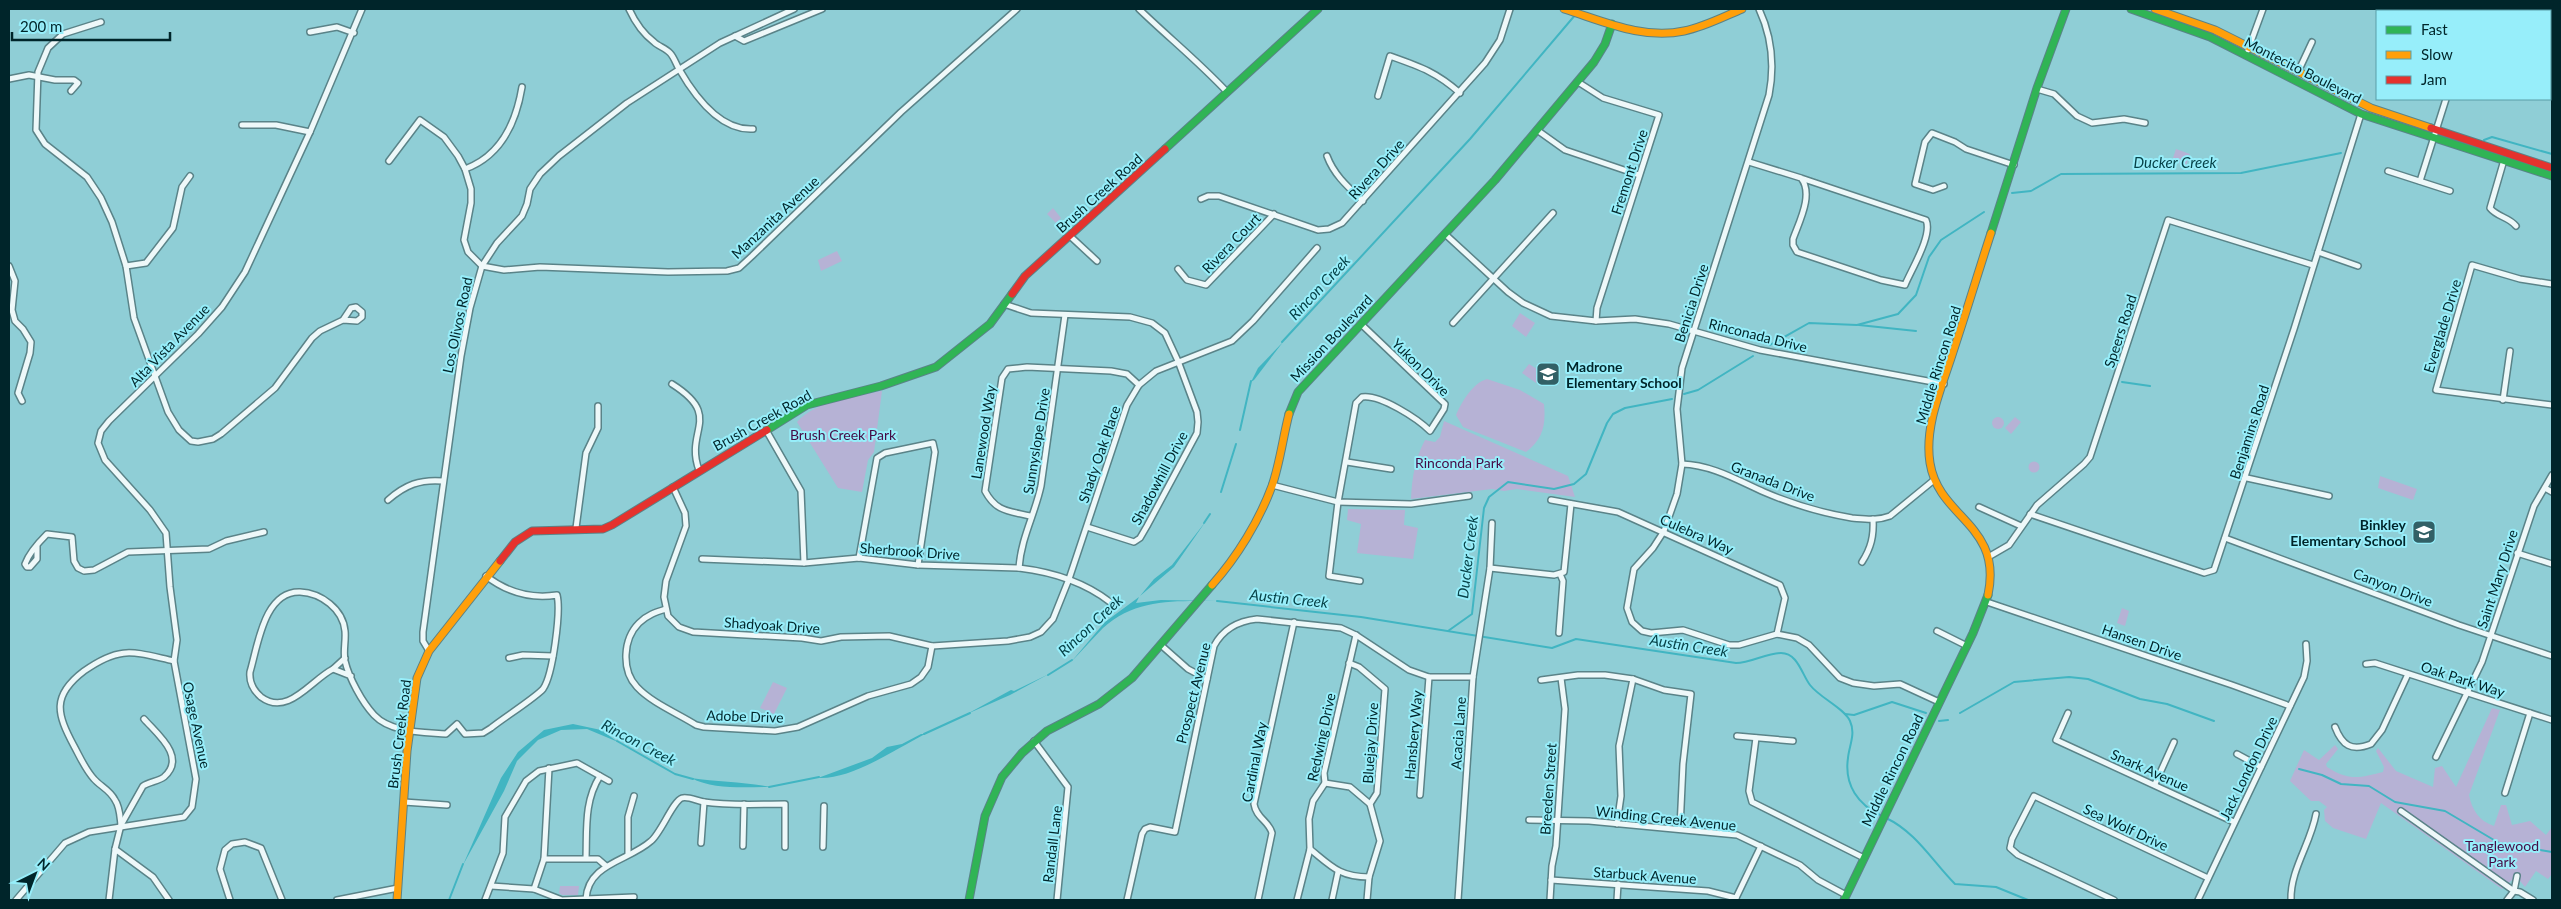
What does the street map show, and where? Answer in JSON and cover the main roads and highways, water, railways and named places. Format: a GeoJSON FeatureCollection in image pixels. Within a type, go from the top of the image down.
{"type":"FeatureCollection","features":[{"type":"Feature","properties":{"kind":"water"},"geometry":{"type":"Polygon","coordinates":[[[1283,342],[1254,380],[1251,382],[1258,368],[1283,342]]]}},
{"type":"Feature","properties":{"kind":"water"},"geometry":{"type":"Polygon","coordinates":[[[1206,521],[1174,567],[1140,596],[1154,579],[1172,565],[1206,521]]]}},
{"type":"Feature","properties":{"kind":"water"},"geometry":{"type":"Polygon","coordinates":[[[1139,597],[1136,603],[1161,600],[1217,601],[1157,603],[1129,611],[1103,628],[1071,662],[1105,622],[1139,597]]]}},
{"type":"Feature","properties":{"kind":"water"},"geometry":{"type":"Polygon","coordinates":[[[1049,674],[1010,695],[967,714],[1011,690],[1014,691],[1049,674]]]}},
{"type":"Feature","properties":{"kind":"water"},"geometry":{"type":"Polygon","coordinates":[[[573,724],[601,730],[618,742],[587,729],[561,730],[538,740],[517,761],[504,791],[463,865],[501,778],[518,752],[544,730],[573,724]]]}},
{"type":"Feature","properties":{"kind":"water"},"geometry":{"type":"Polygon","coordinates":[[[921,734],[925,734],[859,769],[845,774],[818,778],[872,758],[887,747],[902,744],[921,734]]]}},
{"type":"Feature","properties":{"kind":"water"},"geometry":{"type":"Polygon","coordinates":[[[691,778],[751,784],[771,787],[720,786],[691,778]]]}},
{"type":"Feature","properties":{"kind":"waterway","name":"Rincon Creek"},"geometry":{"type":"LineString","coordinates":[[1282,342],[1470,139],[1576,14]]}},
{"type":"Feature","properties":{"kind":"waterway","name":"Ducker Creek"},"geometry":{"type":"LineString","coordinates":[[2484,140],[2492,137],[2552,154]]}},
{"type":"Feature","properties":{"kind":"waterway","name":"Ducker Creek"},"geometry":{"type":"LineString","coordinates":[[2012,193],[2031,191],[2061,174],[2241,173],[2341,153]]}},
{"type":"Feature","properties":{"kind":"waterway","name":"Ducker Creek"},"geometry":{"type":"LineString","coordinates":[[1770,345],[1809,323],[1857,325],[1898,314],[1916,295],[1929,257],[1941,240],[1984,212]]}},
{"type":"Feature","properties":{"kind":"waterway"},"geometry":{"type":"LineString","coordinates":[[1859,325],[1916,331]]}},
{"type":"Feature","properties":{"kind":"waterway","name":"Ducker Creek"},"geometry":{"type":"LineString","coordinates":[[1684,394],[1698,390],[1753,356]]}},
{"type":"Feature","properties":{"kind":"waterway","name":"Rincon Creek"},"geometry":{"type":"LineString","coordinates":[[1240,430],[1251,381]]}},
{"type":"Feature","properties":{"kind":"waterway"},"geometry":{"type":"LineString","coordinates":[[2122,382],[2150,386]]}},
{"type":"Feature","properties":{"kind":"waterway","name":"Ducker Creek"},"geometry":{"type":"LineString","coordinates":[[1448,631],[1472,614],[1484,508],[1489,497],[1508,482],[1554,489],[1574,484],[1586,474],[1607,423],[1613,414],[1625,408],[1672,399]]}},
{"type":"Feature","properties":{"kind":"waterway","name":"Rincon Creek"},"geometry":{"type":"LineString","coordinates":[[1221,492],[1236,444]]}},
{"type":"Feature","properties":{"kind":"waterway","name":"Rincon Creek"},"geometry":{"type":"LineString","coordinates":[[1204,523],[1210,514]]}},
{"type":"Feature","properties":{"kind":"waterway","name":"Austin Creek"},"geometry":{"type":"LineString","coordinates":[[1217,601],[1361,617],[1552,648],[1576,639],[1736,663],[1775,653],[1787,654],[1796,660],[1814,690],[1843,712],[1850,721],[1852,735],[1847,768],[1848,777],[1860,800],[1882,816]]}},
{"type":"Feature","properties":{"kind":"waterway","name":"Rincon Creek"},"geometry":{"type":"LineString","coordinates":[[1048,675],[1072,660]]}},
{"type":"Feature","properties":{"kind":"waterway"},"geometry":{"type":"LineString","coordinates":[[1960,713],[2014,682],[2069,677],[2088,679],[2140,699],[2167,704],[2214,721]]}},
{"type":"Feature","properties":{"kind":"waterway"},"geometry":{"type":"LineString","coordinates":[[1845,714],[1854,715],[1892,702],[1926,713]]}},
{"type":"Feature","properties":{"kind":"waterway","name":"Rincon Creek"},"geometry":{"type":"LineString","coordinates":[[924,734],[970,713]]}},
{"type":"Feature","properties":{"kind":"waterway"},"geometry":{"type":"LineString","coordinates":[[1939,721],[1948,720]]}},
{"type":"Feature","properties":{"kind":"waterway","name":"Rincon Creek"},"geometry":{"type":"LineString","coordinates":[[617,741],[675,774],[693,779]]}},
{"type":"Feature","properties":{"kind":"waterway"},"geometry":{"type":"LineString","coordinates":[[2299,769],[2322,775],[2341,784],[2369,786],[2395,802],[2445,811],[2499,843],[2552,852]]}},
{"type":"Feature","properties":{"kind":"waterway","name":"Rincon Creek"},"geometry":{"type":"LineString","coordinates":[[769,787],[819,777]]}},
{"type":"Feature","properties":{"kind":"waterway","name":"Austin Creek"},"geometry":{"type":"LineString","coordinates":[[1886,818],[1897,824],[1915,839],[1955,884],[1996,887],[2028,900]]}},
{"type":"Feature","properties":{"kind":"waterway","name":"Rincon Creek"},"geometry":{"type":"LineString","coordinates":[[449,900],[463,864]]}},
{"type":"Feature","properties":{"kind":"place","name":"Madrone Elementary School"},"geometry":{"type":"Point","coordinates":[1548,374]}},
{"type":"Feature","properties":{"kind":"place","name":"Binkley Elementary School"},"geometry":{"type":"Point","coordinates":[2424,532]}},
{"type":"Feature","properties":{"kind":"park label","name":"Brush Creek Park"},"geometry":{"type":"Point","coordinates":[843,434]}},
{"type":"Feature","properties":{"kind":"park label","name":"Rinconda Park"},"geometry":{"type":"Point","coordinates":[1459,462]}},
{"type":"Feature","properties":{"kind":"park label","name":"Tanglewood Park"},"geometry":{"type":"Point","coordinates":[2502,854]}}]}
